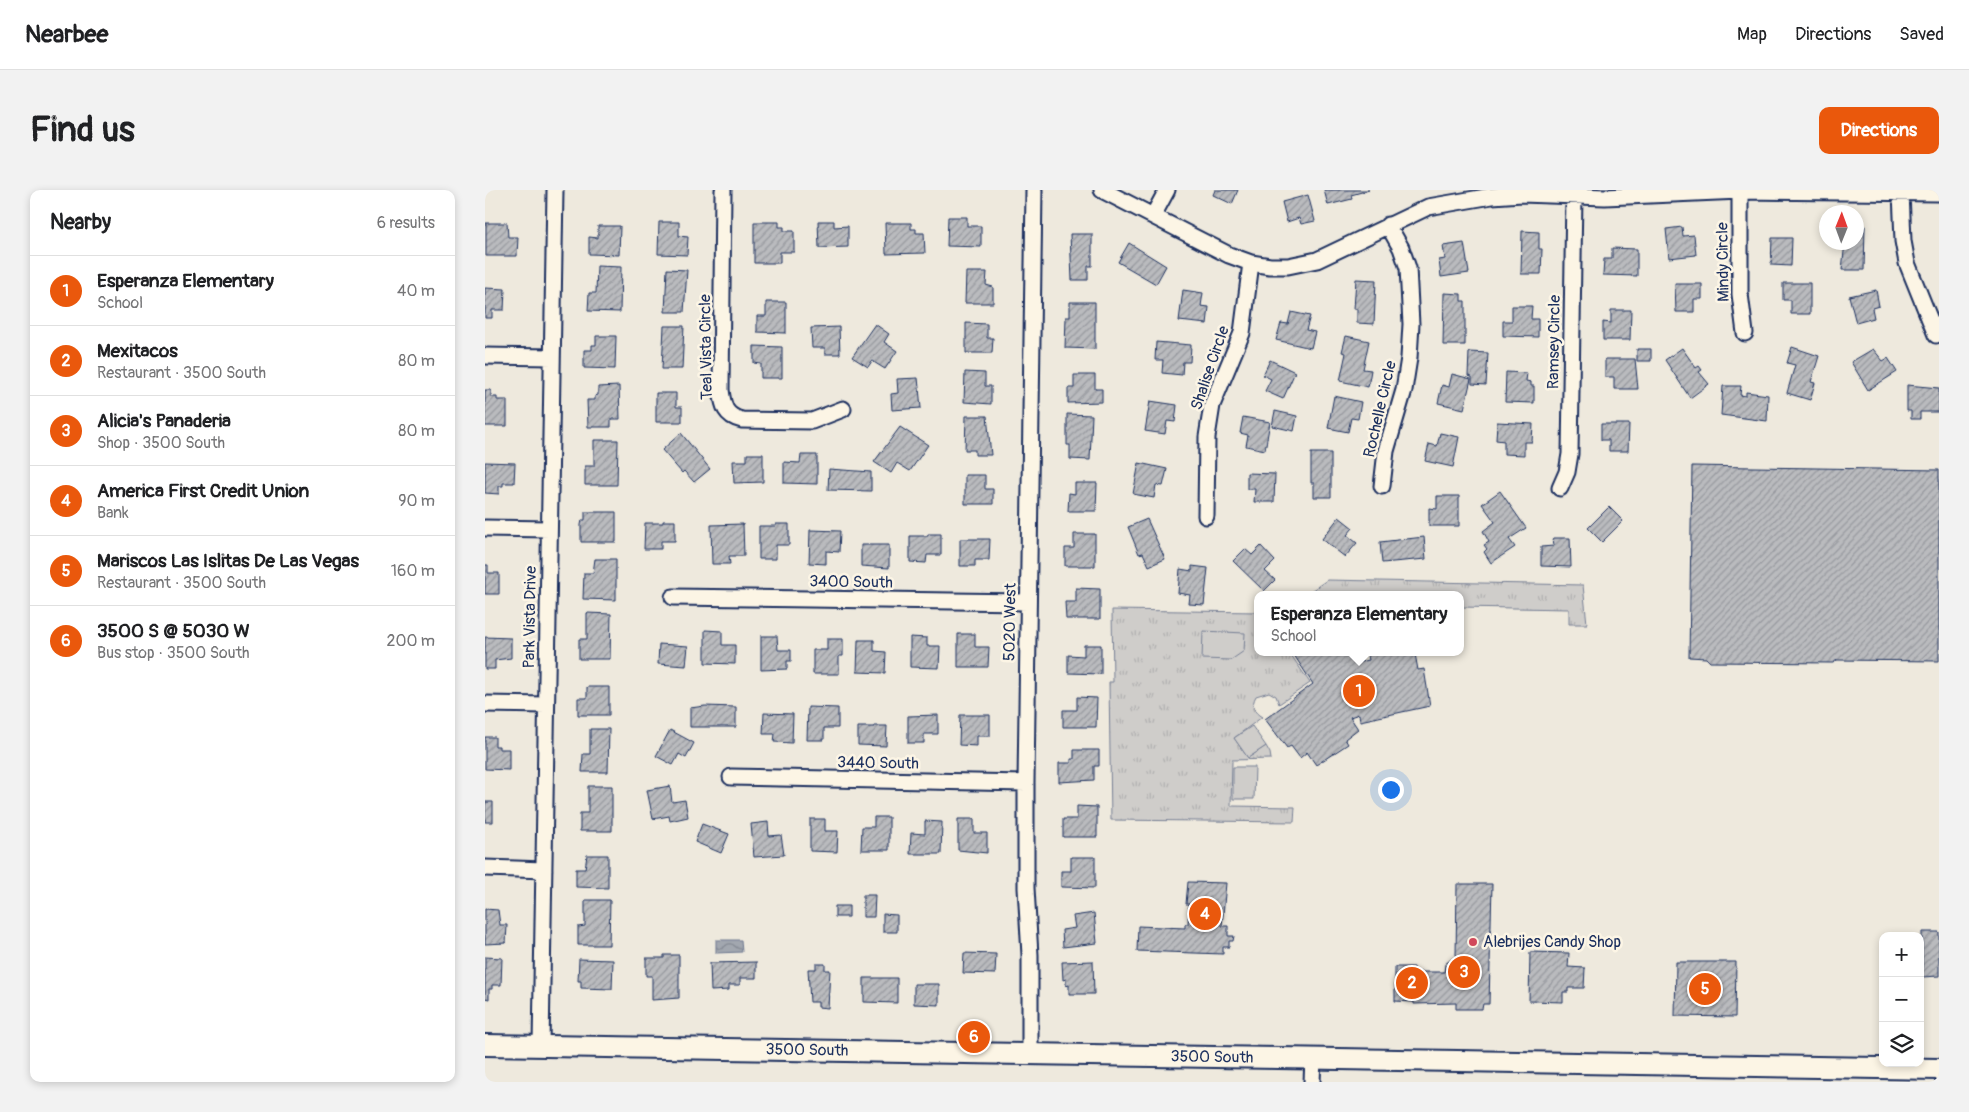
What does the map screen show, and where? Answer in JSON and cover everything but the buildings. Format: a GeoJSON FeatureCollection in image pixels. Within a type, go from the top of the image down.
{"type":"FeatureCollection","features":[{"type":"Feature","properties":{"kind":"main road","name":"3500 South"},"geometry":{"type":"LineString","coordinates":[[485,1044],[1939,1068]]}},
{"type":"Feature","properties":{"kind":"street","name":"Park Vista Drive"},"geometry":{"type":"LineString","coordinates":[[541,1045],[555,190]]}},
{"type":"Feature","properties":{"kind":"street","name":"Teal Vista Circle"},"geometry":{"type":"LineString","coordinates":[[723,190],[721,390],[726,412],[733,418],[742,420],[812,422],[843,409]]}},
{"type":"Feature","properties":{"kind":"street","name":"5020 West"},"geometry":{"type":"LineString","coordinates":[[1030,1053],[1030,955],[1026,888],[1025,783],[1034,190]]}},
{"type":"Feature","properties":{"kind":"street"},"geometry":{"type":"LineString","coordinates":[[1102,190],[1154,214],[1229,255],[1251,263],[1270,266],[1288,266],[1317,260],[1388,225],[1428,208],[1464,199],[1522,194],[1637,196],[1740,191],[1939,193]]}},
{"type":"Feature","properties":{"kind":"street"},"geometry":{"type":"LineString","coordinates":[[1154,214],[1167,190]]}},
{"type":"Feature","properties":{"kind":"street","name":"Mindy Circle"},"geometry":{"type":"LineString","coordinates":[[1740,191],[1740,294],[1745,333]]}},
{"type":"Feature","properties":{"kind":"street"},"geometry":{"type":"LineString","coordinates":[[1901,192],[1903,241],[1907,262],[1936,335]]}},
{"type":"Feature","properties":{"kind":"street","name":"Ramsey Circle"},"geometry":{"type":"LineString","coordinates":[[1560,488],[1567,472],[1570,454],[1574,196]]}},
{"type":"Feature","properties":{"kind":"street","name":"Rochelle Circle"},"geometry":{"type":"LineString","coordinates":[[1382,486],[1386,452],[1408,366],[1411,324],[1408,268],[1401,248],[1388,225]]}},
{"type":"Feature","properties":{"kind":"street","name":"Shalise Circle"},"geometry":{"type":"LineString","coordinates":[[1206,516],[1207,437],[1212,405],[1242,333],[1251,263]]}},
{"type":"Feature","properties":{"kind":"street"},"geometry":{"type":"LineString","coordinates":[[485,356],[552,357]]}},
{"type":"Feature","properties":{"kind":"street"},"geometry":{"type":"LineString","coordinates":[[485,528],[549,529]]}},
{"type":"Feature","properties":{"kind":"street","name":"3400 South"},"geometry":{"type":"LineString","coordinates":[[673,597],[1028,602]]}},
{"type":"Feature","properties":{"kind":"street"},"geometry":{"type":"LineString","coordinates":[[485,704],[546,705]]}},
{"type":"Feature","properties":{"kind":"street","name":"3440 South"},"geometry":{"type":"LineString","coordinates":[[731,778],[1025,783]]}},
{"type":"Feature","properties":{"kind":"street"},"geometry":{"type":"LineString","coordinates":[[485,868],[544,870]]}},
{"type":"Feature","properties":{"kind":"street"},"geometry":{"type":"LineString","coordinates":[[1312,1082],[1313,1058]]}},
{"type":"Feature","properties":{"kind":"green space"},"geometry":{"type":"Polygon","coordinates":[[[1327,580],[1583,585],[1587,624],[1569,624],[1569,609],[1464,607],[1464,591],[1311,591],[1327,580]]]}},
{"type":"Feature","properties":{"kind":"green space"},"geometry":{"type":"Polygon","coordinates":[[[1112,610],[1254,612],[1254,656],[1292,656],[1310,683],[1279,704],[1276,696],[1269,692],[1256,696],[1254,708],[1262,717],[1234,738],[1248,758],[1266,746],[1271,759],[1232,760],[1231,806],[1295,807],[1294,822],[1111,820],[1109,682],[1113,682],[1112,610]]]}},
{"type":"Feature","properties":{"kind":"green space"},"geometry":{"type":"Polygon","coordinates":[[[1203,631],[1245,633],[1244,651],[1231,660],[1202,659],[1203,631]]]}},
{"type":"Feature","properties":{"kind":"green space"},"geometry":{"type":"Polygon","coordinates":[[[1252,726],[1266,746],[1248,758],[1234,738],[1252,726]]]}},
{"type":"Feature","properties":{"kind":"green space"},"geometry":{"type":"Polygon","coordinates":[[[1233,767],[1255,767],[1254,799],[1233,799],[1233,767]]]}},
{"type":"Feature","properties":{"kind":"water"},"geometry":{"type":"Polygon","coordinates":[[[716,940],[741,940],[742,952],[716,953],[716,940]]]}},
{"type":"Feature","properties":{"kind":"place","name":"Esperanza Elementary"},"geometry":{"type":"Point","coordinates":[1359,691]}},
{"type":"Feature","properties":{"kind":"place","name":"America First Credit Union"},"geometry":{"type":"Point","coordinates":[1205,914]}},
{"type":"Feature","properties":{"kind":"place","name":"Alebrijes Candy Shop"},"geometry":{"type":"Point","coordinates":[1473,942]}},
{"type":"Feature","properties":{"kind":"place","name":"Alicia's Panaderia"},"geometry":{"type":"Point","coordinates":[1464,972]}},
{"type":"Feature","properties":{"kind":"place","name":"Mexitacos"},"geometry":{"type":"Point","coordinates":[1412,983]}},
{"type":"Feature","properties":{"kind":"place","name":"Mariscos Las Islitas De Las Vegas"},"geometry":{"type":"Point","coordinates":[1705,989]}},
{"type":"Feature","properties":{"kind":"place","name":"3500 S @ 5030 W"},"geometry":{"type":"Point","coordinates":[974,1037]}}]}
